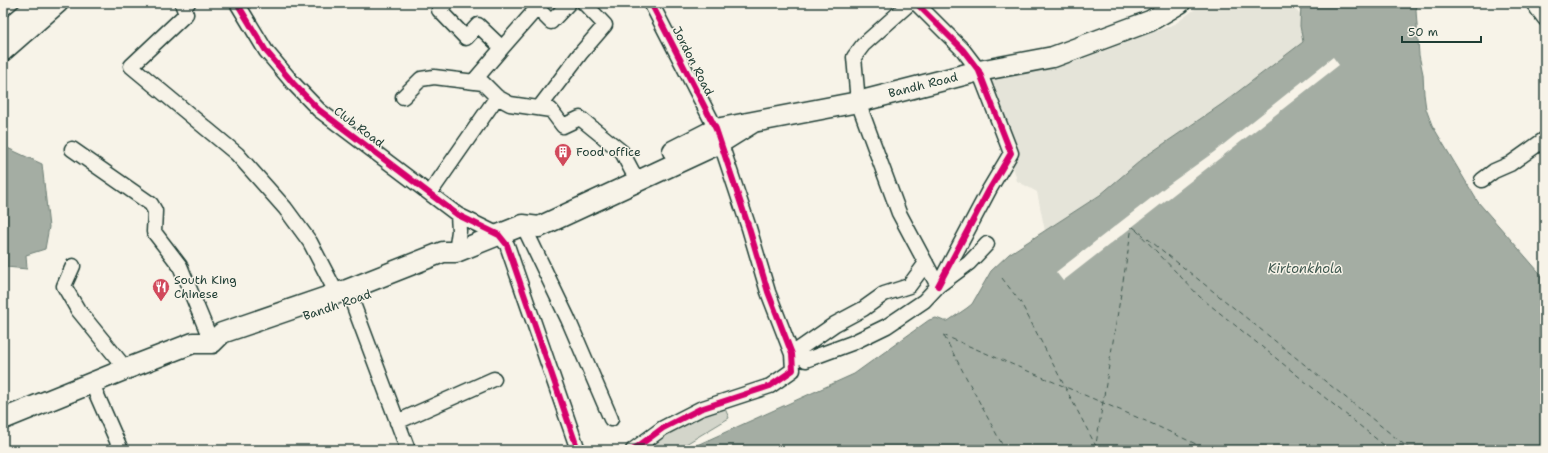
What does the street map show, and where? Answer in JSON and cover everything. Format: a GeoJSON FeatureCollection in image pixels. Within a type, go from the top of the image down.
{"type":"FeatureCollection","features":[{"type":"Feature","properties":{"kind":"highway","name":"Bandh Road"},"geometry":{"type":"LineString","coordinates":[[3,432],[96,393],[197,355],[222,333],[344,297],[443,252],[456,252],[523,225],[532,215],[632,171],[752,123],[858,102],[979,71],[1052,57],[1150,21],[1180,3]]}},
{"type":"Feature","properties":{"kind":"highway","name":"Bandh Road"},"geometry":{"type":"LineString","coordinates":[[523,225],[539,227],[718,136]]}},
{"type":"Feature","properties":{"kind":"highway"},"geometry":{"type":"LineString","coordinates":[[3,419],[193,343],[212,343]]}},
{"type":"Feature","properties":{"kind":"main road"},"geometry":{"type":"LineString","coordinates":[[3,32],[37,3]]}},
{"type":"Feature","properties":{"kind":"main road"},"geometry":{"type":"LineString","coordinates":[[3,52],[59,3]]}},
{"type":"Feature","properties":{"kind":"street"},"geometry":{"type":"LineString","coordinates":[[188,3],[183,6],[186,14],[131,66],[237,154],[285,208],[310,242],[344,297],[408,450]]}},
{"type":"Feature","properties":{"kind":"street","name":"Club Road"},"geometry":{"type":"LineString","coordinates":[[237,3],[266,51],[293,83],[319,110],[458,215],[499,235]]}},
{"type":"Feature","properties":{"kind":"street"},"geometry":{"type":"LineString","coordinates":[[446,3],[439,10],[466,38],[478,26],[502,48]]}},
{"type":"Feature","properties":{"kind":"street"},"geometry":{"type":"LineString","coordinates":[[473,82],[537,8],[551,22],[569,3]]}},
{"type":"Feature","properties":{"kind":"street"},"geometry":{"type":"LineString","coordinates":[[539,108],[604,25],[584,3]]}},
{"type":"Feature","properties":{"kind":"street","name":"Jordon Road"},"geometry":{"type":"LineString","coordinates":[[651,3],[718,136],[749,228],[768,292],[795,352]]}},
{"type":"Feature","properties":{"kind":"street"},"geometry":{"type":"LineString","coordinates":[[910,3],[862,45],[854,57],[858,102],[899,212],[938,286]]}},
{"type":"Feature","properties":{"kind":"street"},"geometry":{"type":"LineString","coordinates":[[916,3],[963,50],[979,71],[1011,154],[989,190],[938,286]]}},
{"type":"Feature","properties":{"kind":"street"},"geometry":{"type":"LineString","coordinates":[[1533,3],[1545,19]]}},
{"type":"Feature","properties":{"kind":"street"},"geometry":{"type":"LineString","coordinates":[[403,97],[421,79],[434,77],[483,83],[496,97],[510,104],[551,110],[563,126],[580,118],[622,152],[632,171]]}},
{"type":"Feature","properties":{"kind":"street"},"geometry":{"type":"LineString","coordinates":[[430,193],[496,97]]}},
{"type":"Feature","properties":{"kind":"street"},"geometry":{"type":"LineString","coordinates":[[1482,180],[1494,171],[1510,164],[1545,139]]}},
{"type":"Feature","properties":{"kind":"street"},"geometry":{"type":"LineString","coordinates":[[72,149],[151,204],[155,210],[154,232],[180,266],[212,343]]}},
{"type":"Feature","properties":{"kind":"street"},"geometry":{"type":"LineString","coordinates":[[456,252],[459,231],[458,215]]}},
{"type":"Feature","properties":{"kind":"street"},"geometry":{"type":"LineString","coordinates":[[523,225],[568,319],[611,419]]}},
{"type":"Feature","properties":{"kind":"street"},"geometry":{"type":"LineString","coordinates":[[499,235],[508,246],[578,450]]}},
{"type":"Feature","properties":{"kind":"street"},"geometry":{"type":"LineString","coordinates":[[795,352],[806,360],[852,343],[887,326],[924,301],[938,286],[968,263],[987,244]]}},
{"type":"Feature","properties":{"kind":"street"},"geometry":{"type":"LineString","coordinates":[[633,450],[663,428],[700,410],[770,386],[793,370],[795,352],[835,324],[863,309],[884,294],[909,286],[926,264]]}},
{"type":"Feature","properties":{"kind":"street"},"geometry":{"type":"LineString","coordinates":[[73,266],[64,286],[78,310],[126,369]]}},
{"type":"Feature","properties":{"kind":"street"},"geometry":{"type":"LineString","coordinates":[[397,422],[494,380]]}},
{"type":"Feature","properties":{"kind":"street"},"geometry":{"type":"LineString","coordinates":[[96,393],[121,450]]}},
{"type":"Feature","properties":{"kind":"shaded area"},"geometry":{"type":"Polygon","coordinates":[[[1203,3],[1288,3],[1318,31],[1055,280],[1037,192],[1017,181],[1001,122],[984,78],[996,79],[1077,61],[1175,24],[1203,3]]]}},
{"type":"Feature","properties":{"kind":"shaded area"},"geometry":{"type":"Polygon","coordinates":[[[723,404],[729,418],[676,450],[639,450],[670,430],[723,404]]]}},
{"type":"Feature","properties":{"kind":"water","name":"Kirtonkhola"},"geometry":{"type":"Polygon","coordinates":[[[1301,3],[1418,3],[1416,10],[1419,55],[1423,74],[1426,109],[1432,125],[1478,202],[1545,279],[1545,450],[686,450],[854,374],[929,320],[936,318],[948,321],[967,308],[972,304],[991,271],[1009,254],[1100,195],[1146,156],[1222,104],[1303,42],[1300,26],[1301,3]]]}},
{"type":"Feature","properties":{"kind":"water"},"geometry":{"type":"Polygon","coordinates":[[[3,146],[42,164],[49,227],[45,249],[26,255],[27,269],[6,267],[3,233],[3,146]]]}},
{"type":"Feature","properties":{"kind":"pier"},"geometry":{"type":"Polygon","coordinates":[[[1333,57],[1339,65],[1063,281],[1056,272],[1168,185],[1214,152],[1333,57]]]}},
{"type":"Feature","properties":{"kind":"ferry route"},"geometry":{"type":"LineString","coordinates":[[1095,450],[1132,227]]}},
{"type":"Feature","properties":{"kind":"ferry route"},"geometry":{"type":"LineString","coordinates":[[1133,227],[1411,450]]}},
{"type":"Feature","properties":{"kind":"ferry route"},"geometry":{"type":"LineString","coordinates":[[1136,230],[1200,297],[1390,450]]}},
{"type":"Feature","properties":{"kind":"ferry route"},"geometry":{"type":"LineString","coordinates":[[1002,278],[1021,303],[1098,450]]}},
{"type":"Feature","properties":{"kind":"ferry route"},"geometry":{"type":"LineString","coordinates":[[943,335],[1148,422],[1209,450]]}},
{"type":"Feature","properties":{"kind":"ferry route"},"geometry":{"type":"LineString","coordinates":[[944,336],[1005,450]]}},
{"type":"Feature","properties":{"kind":"cycle path"},"geometry":{"type":"LineString","coordinates":[[237,3],[266,51],[293,83],[319,110],[458,215],[499,235],[507,245],[578,450]]}},
{"type":"Feature","properties":{"kind":"cycle path"},"geometry":{"type":"LineString","coordinates":[[633,450],[663,428],[700,409],[770,386],[793,370],[792,354],[768,292],[749,228],[716,129],[651,3]]}},
{"type":"Feature","properties":{"kind":"cycle path"},"geometry":{"type":"LineString","coordinates":[[916,3],[963,50],[979,71],[1011,153],[989,190],[938,286]]}},
{"type":"Feature","properties":{"kind":"place","name":"Food office"},"geometry":{"type":"Point","coordinates":[563,167]}},
{"type":"Feature","properties":{"kind":"place","name":"South King Chinese"},"geometry":{"type":"Point","coordinates":[161,302]}}]}
